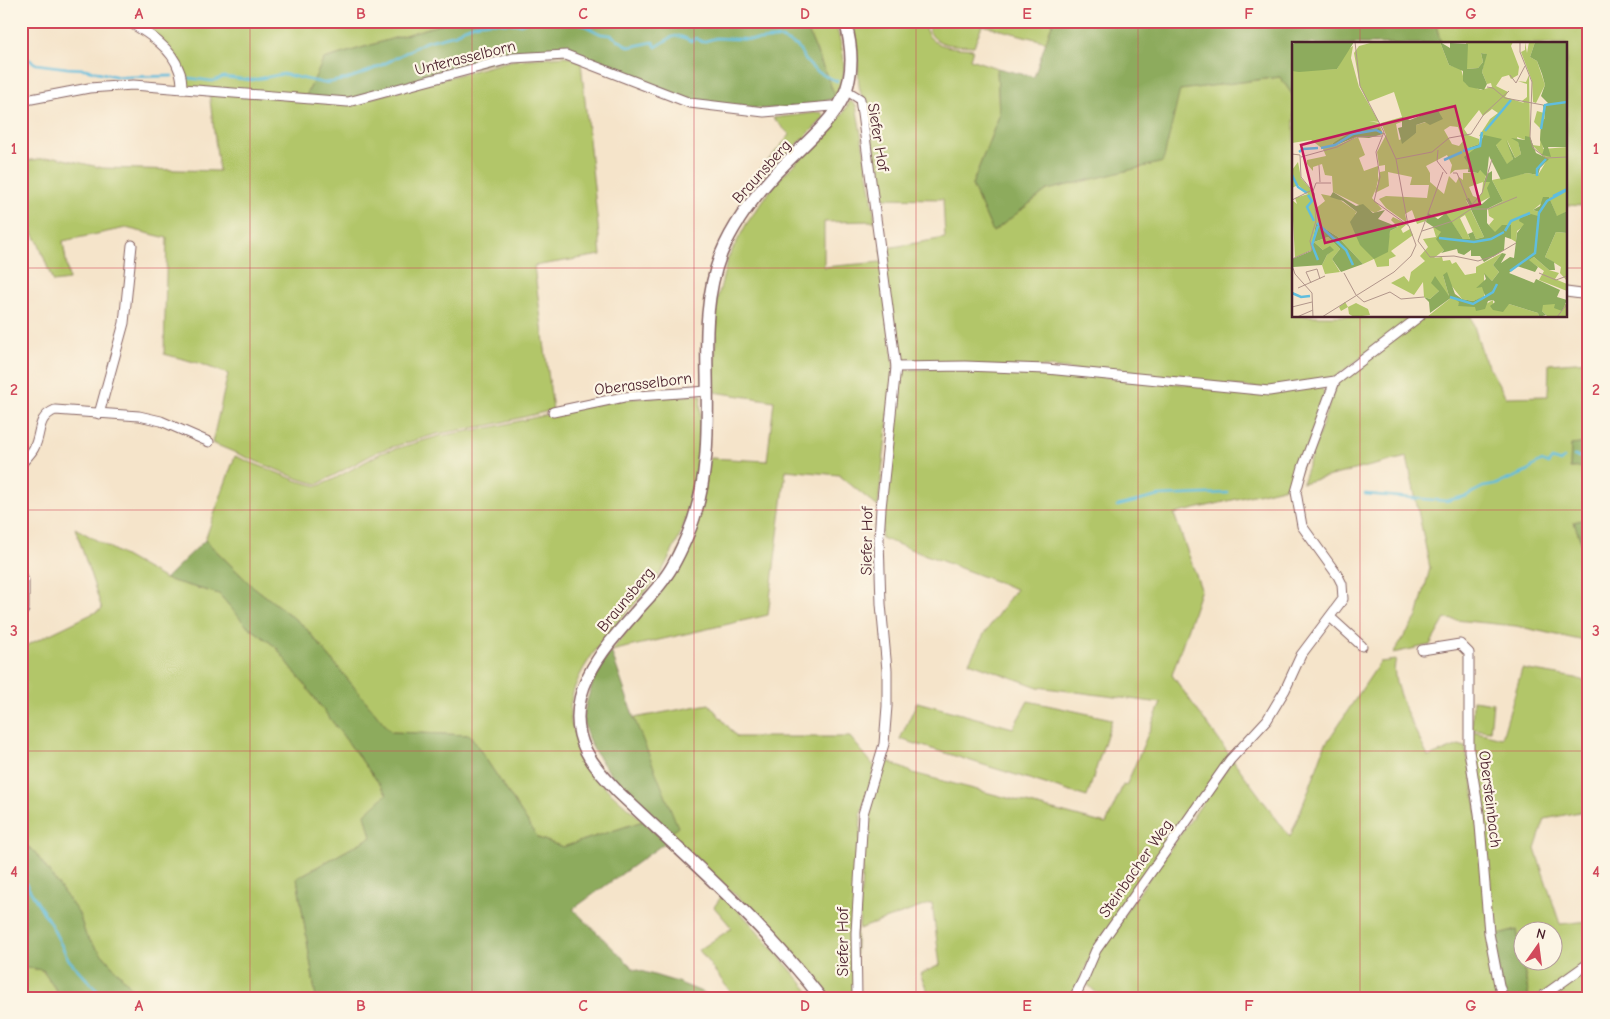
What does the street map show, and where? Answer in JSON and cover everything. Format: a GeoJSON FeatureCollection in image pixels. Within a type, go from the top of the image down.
{"type":"FeatureCollection","features":[{"type":"Feature","properties":{"kind":"main road","name":"Braunsberg"},"geometry":{"type":"LineString","coordinates":[[821,998],[806,978],[739,905],[600,773],[581,740],[578,728],[580,700],[585,682],[593,667],[603,650],[666,577],[689,533],[701,487],[704,466],[707,319],[714,274],[731,233],[757,196],[775,175],[823,128],[837,110],[847,91],[851,71],[852,50],[845,21]]}},
{"type":"Feature","properties":{"kind":"street"},"geometry":{"type":"LineString","coordinates":[[129,22],[141,29],[173,56],[180,71],[182,89]]}},
{"type":"Feature","properties":{"kind":"street","name":"Unterasselborn"},"geometry":{"type":"LineString","coordinates":[[21,101],[89,88],[133,85],[348,102],[513,58],[566,55],[690,103],[764,112],[832,106],[837,110]]}},
{"type":"Feature","properties":{"kind":"street","name":"Siefer Hof"},"geometry":{"type":"LineString","coordinates":[[847,91],[860,100],[896,367],[879,538],[881,604],[887,670],[887,706],[884,744],[863,814],[856,933],[857,998]]}},
{"type":"Feature","properties":{"kind":"street"},"geometry":{"type":"LineString","coordinates":[[99,414],[124,323],[132,245]]}},
{"type":"Feature","properties":{"kind":"street"},"geometry":{"type":"LineString","coordinates":[[1568,292],[1589,295]]}},
{"type":"Feature","properties":{"kind":"street"},"geometry":{"type":"LineString","coordinates":[[896,367],[965,366],[1047,369],[1269,391],[1335,380],[1417,318]]}},
{"type":"Feature","properties":{"kind":"street"},"geometry":{"type":"LineString","coordinates":[[1335,380],[1303,467],[1296,492],[1302,526],[1342,584],[1342,599],[1330,617],[1362,646]]}},
{"type":"Feature","properties":{"kind":"street","name":"Oberasselborn"},"geometry":{"type":"LineString","coordinates":[[553,412],[624,397],[707,391]]}},
{"type":"Feature","properties":{"kind":"street"},"geometry":{"type":"LineString","coordinates":[[21,464],[34,448],[43,418],[55,410],[139,416],[161,421],[209,442]]}},
{"type":"Feature","properties":{"kind":"street"},"geometry":{"type":"LineString","coordinates":[[21,578],[24,580],[24,610],[21,614]]}},
{"type":"Feature","properties":{"kind":"street","name":"Steinbacher Weg"},"geometry":{"type":"LineString","coordinates":[[1074,998],[1096,950],[1230,760],[1267,720],[1285,690],[1301,655],[1330,617]]}},
{"type":"Feature","properties":{"kind":"street","name":"Obersteinbach"},"geometry":{"type":"LineString","coordinates":[[1422,650],[1460,644],[1469,653],[1469,751],[1479,813],[1489,933],[1503,998]]}},
{"type":"Feature","properties":{"kind":"street"},"geometry":{"type":"LineString","coordinates":[[1540,998],[1589,963]]}},
{"type":"Feature","properties":{"kind":"green space"},"geometry":{"type":"Polygon","coordinates":[[[131,21],[452,21],[324,59],[306,96],[184,87],[173,54],[131,21]]]}},
{"type":"Feature","properties":{"kind":"green space"},"geometry":{"type":"Polygon","coordinates":[[[452,21],[776,21],[805,24],[836,98],[804,106],[762,109],[690,100],[566,53],[513,57],[347,100],[306,96],[324,59],[452,21]]]}},
{"type":"Feature","properties":{"kind":"green space"},"geometry":{"type":"Polygon","coordinates":[[[776,21],[835,21],[844,60],[841,88],[836,98],[805,24],[776,21]]]}},
{"type":"Feature","properties":{"kind":"green space"},"geometry":{"type":"Polygon","coordinates":[[[851,21],[924,21],[926,30],[935,42],[949,47],[973,49],[970,59],[997,68],[999,116],[972,185],[993,232],[1047,190],[1162,162],[1179,90],[1280,77],[1292,94],[1292,318],[1414,318],[1334,378],[1268,389],[1046,367],[897,365],[881,249],[945,238],[943,199],[875,198],[863,99],[859,85],[854,32],[851,21]]]}},
{"type":"Feature","properties":{"kind":"green space"},"geometry":{"type":"Polygon","coordinates":[[[927,21],[1053,21],[1047,42],[982,25],[974,46],[951,45],[937,41],[929,30],[927,21]]]}},
{"type":"Feature","properties":{"kind":"green space"},"geometry":{"type":"Polygon","coordinates":[[[1053,21],[1435,21],[1440,42],[1292,42],[1292,94],[1280,77],[1180,90],[1163,162],[1047,190],[993,232],[972,185],[999,116],[997,68],[1034,77],[1053,21]]]}},
{"type":"Feature","properties":{"kind":"green space"},"geometry":{"type":"Polygon","coordinates":[[[1435,21],[1589,21],[1589,243],[1585,206],[1568,205],[1568,42],[1440,42],[1435,21]]]}},
{"type":"Feature","properties":{"kind":"green space"},"geometry":{"type":"Polygon","coordinates":[[[566,56],[581,62],[601,255],[534,266],[553,410],[491,425],[437,434],[379,451],[318,484],[299,479],[212,443],[228,374],[198,363],[164,354],[167,238],[126,228],[63,241],[69,280],[53,282],[38,242],[21,213],[21,200],[31,195],[24,161],[55,157],[103,168],[219,171],[209,92],[349,104],[513,60],[566,56]]]}},
{"type":"Feature","properties":{"kind":"green space"},"geometry":{"type":"Polygon","coordinates":[[[850,101],[856,105],[875,221],[824,222],[824,267],[881,262],[894,367],[878,507],[839,475],[786,470],[768,615],[611,651],[669,580],[710,458],[767,461],[774,401],[714,392],[717,301],[728,258],[747,223],[777,181],[828,131],[850,101]]]}},
{"type":"Feature","properties":{"kind":"green space"},"geometry":{"type":"Polygon","coordinates":[[[821,112],[825,117],[772,170],[751,180],[790,135],[773,118],[821,112]]]}},
{"type":"Feature","properties":{"kind":"green space"},"geometry":{"type":"Polygon","coordinates":[[[1421,318],[1472,318],[1483,356],[1506,397],[1548,396],[1549,364],[1589,361],[1589,443],[1571,445],[1570,468],[1589,467],[1589,518],[1574,522],[1589,565],[1589,642],[1516,626],[1445,619],[1430,645],[1393,653],[1417,617],[1430,568],[1407,457],[1302,483],[1337,382],[1421,318]]]}},
{"type":"Feature","properties":{"kind":"green space"},"geometry":{"type":"Polygon","coordinates":[[[966,368],[1047,372],[1270,392],[1320,386],[1325,393],[1295,485],[1174,514],[1201,589],[1172,675],[1231,757],[1094,949],[1072,998],[931,998],[920,974],[940,965],[932,903],[859,929],[865,814],[881,758],[913,773],[1106,824],[1123,785],[1126,786],[1161,703],[1038,687],[969,662],[984,634],[1016,589],[881,538],[898,370],[966,368]]]}},
{"type":"Feature","properties":{"kind":"green space"},"geometry":{"type":"Polygon","coordinates":[[[701,395],[696,474],[688,513],[681,532],[658,577],[602,641],[589,659],[572,696],[570,718],[582,757],[595,777],[643,821],[563,847],[538,838],[470,735],[391,732],[304,626],[250,584],[205,540],[235,456],[298,481],[318,486],[381,453],[439,436],[493,427],[624,399],[701,395]]]}},
{"type":"Feature","properties":{"kind":"green space"},"geometry":{"type":"Polygon","coordinates":[[[1589,443],[1589,467],[1570,468],[1571,445],[1589,443]]]}},
{"type":"Feature","properties":{"kind":"green space"},"geometry":{"type":"Polygon","coordinates":[[[1589,518],[1589,565],[1574,522],[1589,518]]]}},
{"type":"Feature","properties":{"kind":"green space"},"geometry":{"type":"Polygon","coordinates":[[[75,528],[165,579],[219,594],[245,624],[276,647],[387,794],[371,837],[297,878],[316,998],[138,998],[137,994],[86,936],[79,914],[34,851],[21,842],[21,648],[102,609],[75,528]]]}},
{"type":"Feature","properties":{"kind":"green space"},"geometry":{"type":"Polygon","coordinates":[[[205,540],[250,584],[304,626],[391,732],[470,735],[538,838],[563,847],[643,821],[666,842],[573,909],[634,969],[677,982],[717,998],[316,998],[297,878],[371,837],[365,814],[387,794],[276,647],[245,624],[219,594],[165,579],[205,540]]]}},
{"type":"Feature","properties":{"kind":"green space"},"geometry":{"type":"Polygon","coordinates":[[[611,651],[634,718],[678,827],[670,834],[616,781],[603,765],[586,732],[584,712],[588,698],[598,670],[611,651]]]}},
{"type":"Feature","properties":{"kind":"green space"},"geometry":{"type":"Polygon","coordinates":[[[1396,660],[1394,669],[1400,695],[1428,757],[1459,745],[1465,747],[1471,772],[1502,998],[1102,998],[1085,982],[1098,951],[1233,760],[1290,837],[1325,745],[1380,662],[1396,660]]]}},
{"type":"Feature","properties":{"kind":"green space"},"geometry":{"type":"Polygon","coordinates":[[[1522,669],[1576,678],[1589,683],[1589,810],[1545,819],[1535,849],[1559,922],[1512,922],[1512,931],[1491,937],[1469,730],[1502,738],[1522,669]]]}},
{"type":"Feature","properties":{"kind":"green space"},"geometry":{"type":"Polygon","coordinates":[[[1473,700],[1493,703],[1490,731],[1472,729],[1473,700]]]}},
{"type":"Feature","properties":{"kind":"green space"},"geometry":{"type":"Polygon","coordinates":[[[1028,701],[1112,719],[1087,797],[900,739],[917,702],[1013,728],[1028,701]]]}},
{"type":"Feature","properties":{"kind":"green space"},"geometry":{"type":"Polygon","coordinates":[[[709,704],[737,737],[850,737],[875,767],[861,814],[854,998],[827,998],[742,901],[670,834],[634,718],[709,704]]]}},
{"type":"Feature","properties":{"kind":"green space"},"geometry":{"type":"Polygon","coordinates":[[[21,842],[34,851],[79,914],[86,936],[137,994],[138,998],[71,998],[60,996],[43,970],[21,967],[21,842]]]}},
{"type":"Feature","properties":{"kind":"green space"},"geometry":{"type":"Polygon","coordinates":[[[723,894],[815,998],[735,998],[699,950],[732,928],[714,907],[723,894]]]}},
{"type":"Feature","properties":{"kind":"green space"},"geometry":{"type":"Polygon","coordinates":[[[1589,921],[1589,961],[1539,998],[1529,998],[1525,972],[1562,972],[1562,924],[1589,921]]]}},
{"type":"Feature","properties":{"kind":"green space"},"geometry":{"type":"Polygon","coordinates":[[[1512,931],[1512,972],[1524,972],[1529,998],[1504,998],[1491,937],[1512,931]]]}},
{"type":"Feature","properties":{"kind":"green space"},"geometry":{"type":"Polygon","coordinates":[[[1589,964],[1589,998],[1542,998],[1589,964]]]}},
{"type":"Feature","properties":{"kind":"green space"},"geometry":{"type":"Polygon","coordinates":[[[21,967],[42,970],[60,996],[71,998],[21,998],[21,967]]]}},
{"type":"Feature","properties":{"kind":"waterway"},"geometry":{"type":"LineString","coordinates":[[189,78],[212,81],[224,77],[252,80],[283,74],[323,83],[332,82],[369,71],[425,42],[456,34],[462,29],[475,24],[490,22],[520,24],[528,21]]}},
{"type":"Feature","properties":{"kind":"waterway"},"geometry":{"type":"LineString","coordinates":[[575,21],[601,34],[611,35],[629,47],[653,42],[656,47],[676,36],[691,41],[696,38],[702,42],[716,38],[760,40],[779,38],[797,46],[813,68],[837,81]]}},
{"type":"Feature","properties":{"kind":"waterway"},"geometry":{"type":"LineString","coordinates":[[21,54],[36,64],[85,69],[119,77],[172,76]]}},
{"type":"Feature","properties":{"kind":"waterway"},"geometry":{"type":"LineString","coordinates":[[1574,456],[1589,458]]}},
{"type":"Feature","properties":{"kind":"waterway"},"geometry":{"type":"LineString","coordinates":[[1365,494],[1446,501],[1466,496],[1483,487],[1495,485],[1529,471],[1533,466],[1542,461],[1548,464],[1552,459],[1560,462],[1564,458]]}},
{"type":"Feature","properties":{"kind":"waterway"},"geometry":{"type":"LineString","coordinates":[[1117,506],[1159,496],[1228,493]]}},
{"type":"Feature","properties":{"kind":"waterway"},"geometry":{"type":"LineString","coordinates":[[21,876],[50,923],[69,960],[104,998]]}}]}
